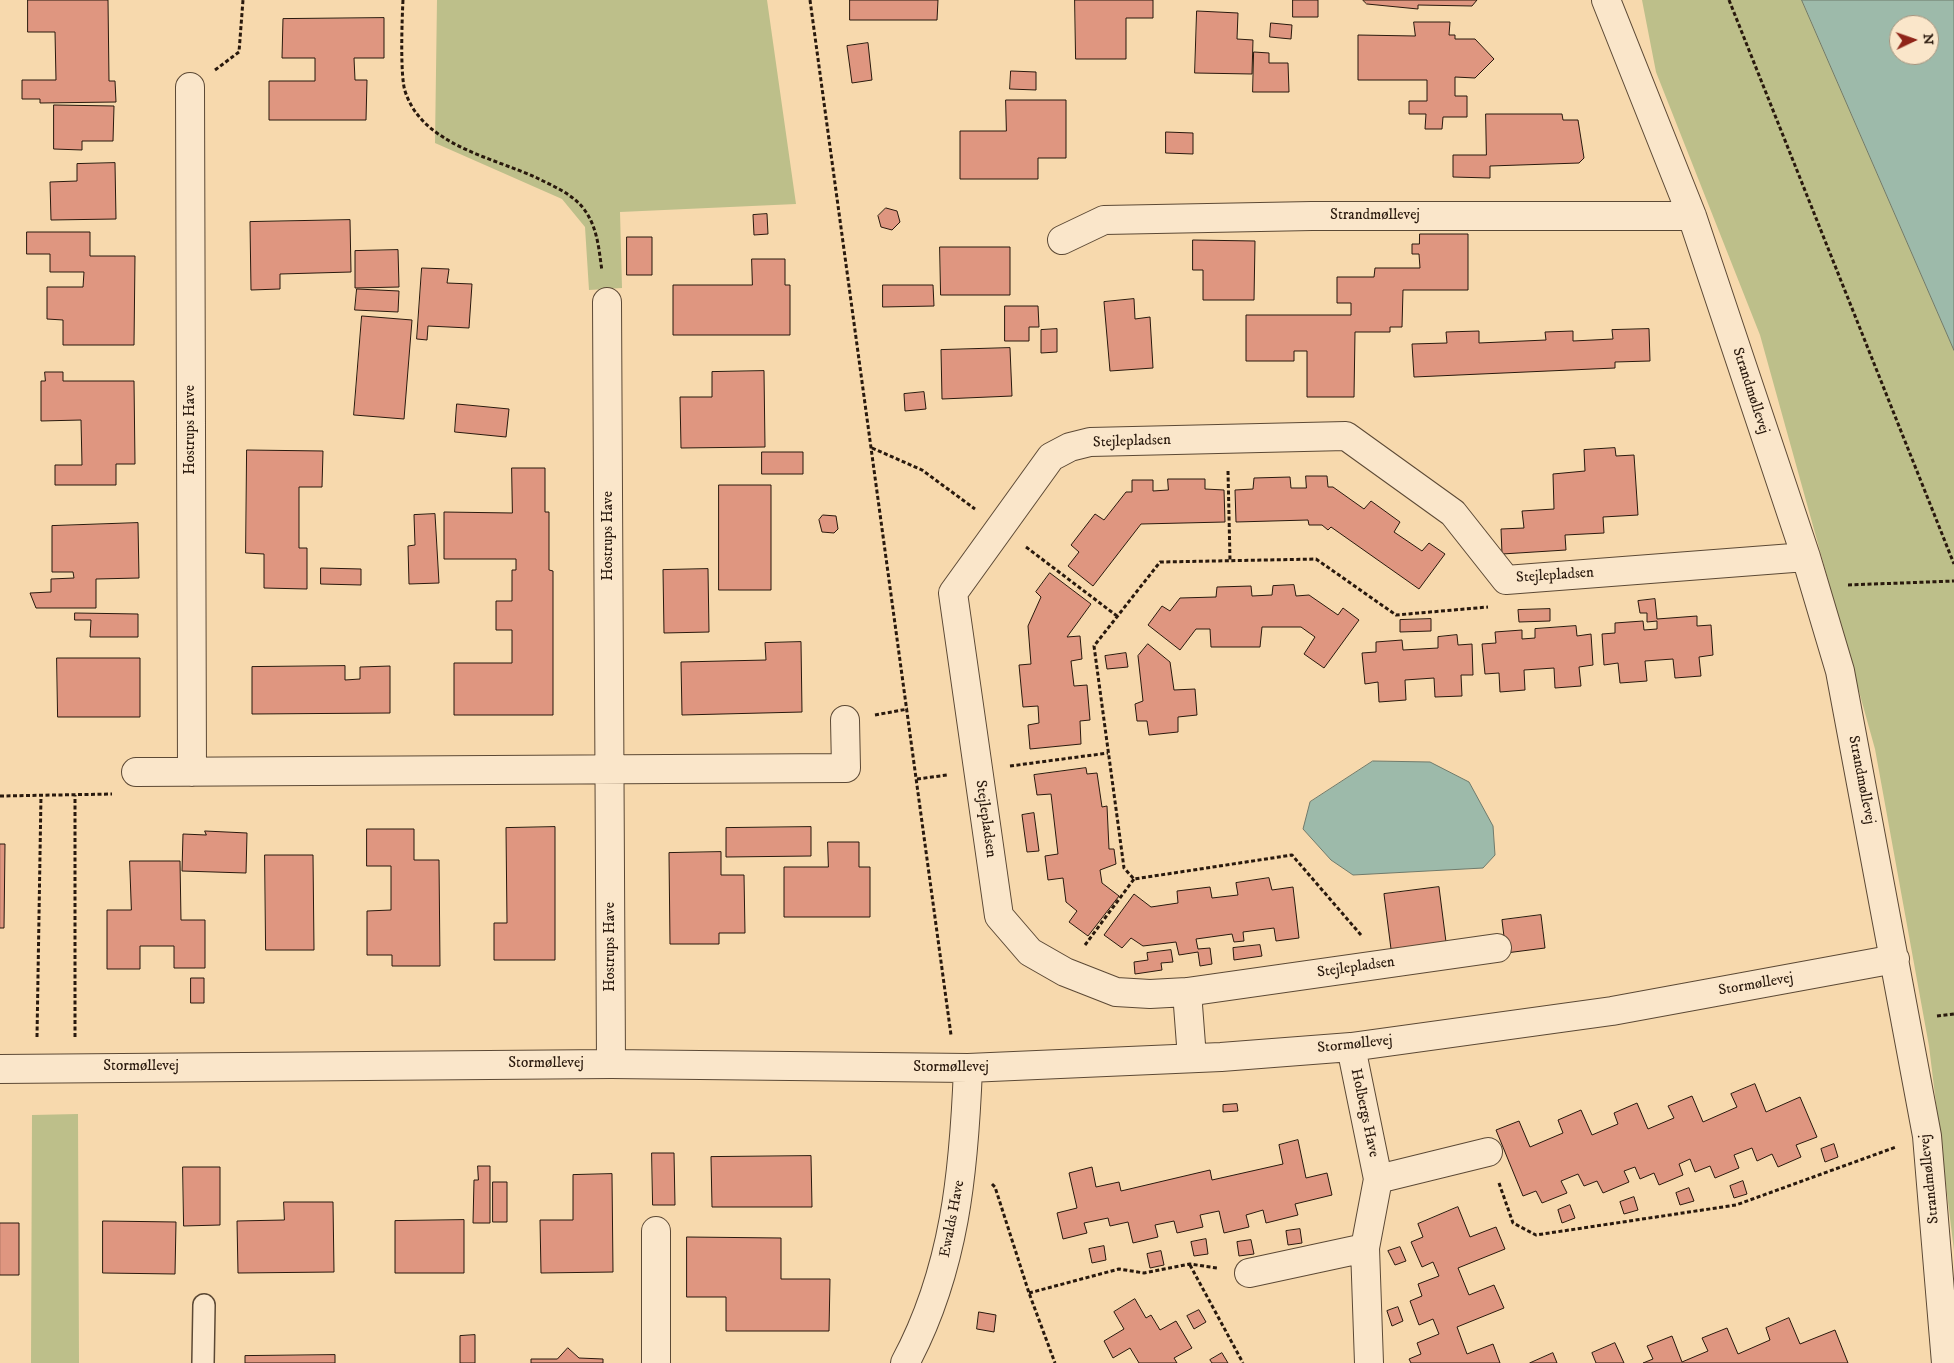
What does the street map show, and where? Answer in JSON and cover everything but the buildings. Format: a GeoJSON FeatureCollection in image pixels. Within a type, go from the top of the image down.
{"type":"FeatureCollection","features":[{"type":"Feature","properties":{"kind":"street","name":"Strandmøllevej"},"geometry":{"type":"LineString","coordinates":[[1606,0],[1692,216],[1806,557],[1840,672],[1927,1136],[1946,1363]]}},
{"type":"Feature","properties":{"kind":"street","name":"Hostrups Have"},"geometry":{"type":"LineString","coordinates":[[190,87],[192,772]]}},
{"type":"Feature","properties":{"kind":"street","name":"Strandmøllevej"},"geometry":{"type":"LineString","coordinates":[[1062,240],[1104,220],[1312,216],[1692,216]]}},
{"type":"Feature","properties":{"kind":"street","name":"Hostrups Have"},"geometry":{"type":"LineString","coordinates":[[607,302],[611,770],[611,1064]]}},
{"type":"Feature","properties":{"kind":"street","name":"Stejlepladsen"},"geometry":{"type":"LineString","coordinates":[[1496,948],[1187,992],[1150,994],[1116,992],[1065,972],[1030,952],[999,916],[953,593],[1051,457],[1070,447],[1090,442],[1346,436],[1453,513],[1506,580],[1806,557]]}},
{"type":"Feature","properties":{"kind":"street"},"geometry":{"type":"LineString","coordinates":[[136,772],[846,768],[845,720]]}},
{"type":"Feature","properties":{"kind":"street","name":"Stormøllevej"},"geometry":{"type":"LineString","coordinates":[[0,1069],[611,1064],[960,1068],[1192,1058],[1351,1047],[1612,1011],[1895,959]]}},
{"type":"Feature","properties":{"kind":"street"},"geometry":{"type":"LineString","coordinates":[[1187,992],[1192,1058]]}},
{"type":"Feature","properties":{"kind":"street","name":"Holbergs Have"},"geometry":{"type":"LineString","coordinates":[[1351,1047],[1378,1179],[1366,1248],[1369,1363]]}},
{"type":"Feature","properties":{"kind":"street","name":"Ewalds Have"},"geometry":{"type":"LineString","coordinates":[[905,1363],[920,1334],[944,1264],[959,1197],[964,1157],[960,1068]]}},
{"type":"Feature","properties":{"kind":"street","name":"Holbergs Have"},"geometry":{"type":"LineString","coordinates":[[1378,1179],[1488,1152]]}},
{"type":"Feature","properties":{"kind":"street"},"geometry":{"type":"LineString","coordinates":[[656,1230],[656,1363]]}},
{"type":"Feature","properties":{"kind":"street"},"geometry":{"type":"LineString","coordinates":[[1249,1273],[1366,1248]]}},
{"type":"Feature","properties":{"kind":"lane"},"geometry":{"type":"LineString","coordinates":[[203,1363],[204,1305]]}},
{"type":"Feature","properties":{"kind":"path"},"geometry":{"type":"LineString","coordinates":[[190,87],[240,52],[243,0]]}},
{"type":"Feature","properties":{"kind":"path"},"geometry":{"type":"LineString","coordinates":[[404,0],[402,17],[404,90],[418,116],[441,136],[564,191],[586,211],[596,231],[607,302]]}},
{"type":"Feature","properties":{"kind":"path"},"geometry":{"type":"LineString","coordinates":[[810,0],[949,1014],[960,1068]]}},
{"type":"Feature","properties":{"kind":"path"},"geometry":{"type":"LineString","coordinates":[[1729,0],[1954,564]]}},
{"type":"Feature","properties":{"kind":"path"},"geometry":{"type":"LineString","coordinates":[[1227,439],[1230,560]]}},
{"type":"Feature","properties":{"kind":"path"},"geometry":{"type":"LineString","coordinates":[[1134,879],[1124,868],[1094,646],[1160,562],[1316,559],[1396,615],[1493,606]]}},
{"type":"Feature","properties":{"kind":"path"},"geometry":{"type":"LineString","coordinates":[[1814,585],[1871,585],[1954,581]]}},
{"type":"Feature","properties":{"kind":"path"},"geometry":{"type":"LineString","coordinates":[[0,796],[123,794],[136,772]]}},
{"type":"Feature","properties":{"kind":"path"},"geometry":{"type":"LineString","coordinates":[[36,1068],[41,795]]}},
{"type":"Feature","properties":{"kind":"path"},"geometry":{"type":"LineString","coordinates":[[75,795],[75,1068]]}},
{"type":"Feature","properties":{"kind":"path"},"geometry":{"type":"LineString","coordinates":[[1065,972],[1134,879],[1292,855],[1386,963]]}},
{"type":"Feature","properties":{"kind":"path"},"geometry":{"type":"LineString","coordinates":[[1488,1152],[1513,1223],[1536,1236],[1736,1205],[1927,1136]]}},
{"type":"Feature","properties":{"kind":"path"},"geometry":{"type":"LineString","coordinates":[[964,1157],[995,1187],[1029,1293],[1055,1363]]}},
{"type":"Feature","properties":{"kind":"path"},"geometry":{"type":"LineString","coordinates":[[1029,1293],[1119,1269],[1144,1273],[1190,1264],[1249,1273]]}},
{"type":"Feature","properties":{"kind":"path"},"geometry":{"type":"LineString","coordinates":[[1190,1264],[1242,1363]]}},
{"type":"Feature","properties":{"kind":"green space"},"geometry":{"type":"Polygon","coordinates":[[[437,0],[767,0],[796,204],[620,212],[622,288],[589,290],[585,227],[562,199],[435,143],[437,0]]]}},
{"type":"Feature","properties":{"kind":"green space"},"geometry":{"type":"Polygon","coordinates":[[[1642,0],[1802,0],[1954,350],[1954,1251],[1929,1046],[1875,749],[1760,335],[1656,72],[1642,0]]]}},
{"type":"Feature","properties":{"kind":"green space"},"geometry":{"type":"Polygon","coordinates":[[[78,1114],[79,1363],[31,1363],[32,1115],[78,1114]]]}},
{"type":"Feature","properties":{"kind":"shaded area"},"geometry":{"type":"Polygon","coordinates":[[[1802,0],[1954,0],[1954,350],[1802,0]]]}},
{"type":"Feature","properties":{"kind":"shaded area"},"geometry":{"type":"Polygon","coordinates":[[[1373,761],[1430,762],[1469,782],[1493,826],[1495,855],[1483,868],[1353,875],[1331,860],[1303,829],[1310,802],[1373,761]]]}}]}
